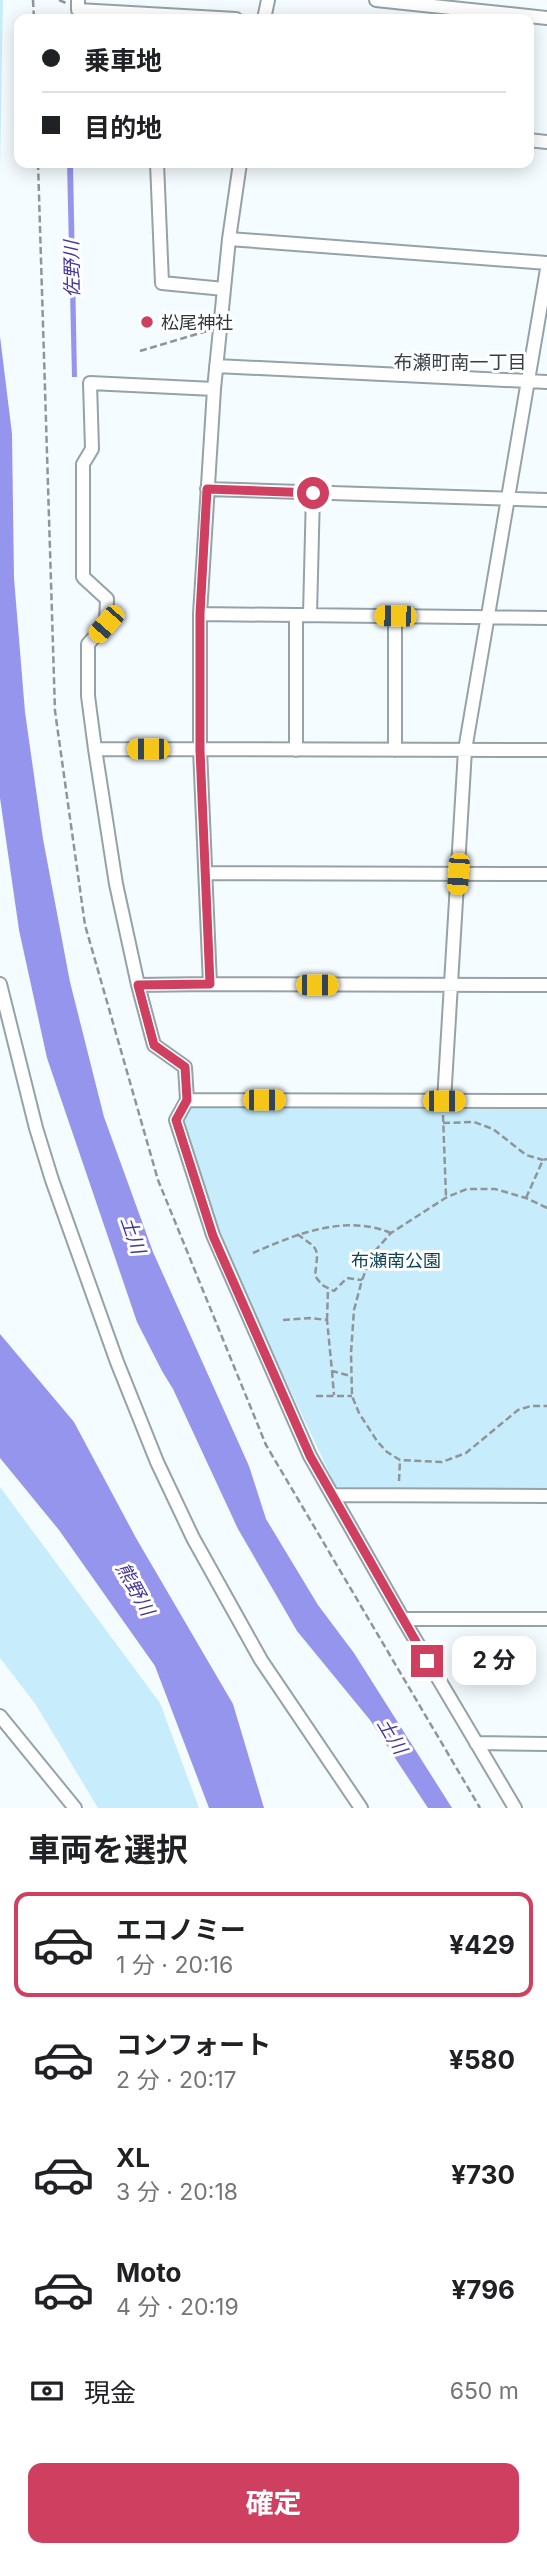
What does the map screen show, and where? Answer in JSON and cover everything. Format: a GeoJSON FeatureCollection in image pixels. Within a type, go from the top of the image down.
{"type":"FeatureCollection","features":[{"type":"Feature","properties":{"kind":"street"},"geometry":{"type":"LineString","coordinates":[[78,0],[78,9],[108,14]]}},
{"type":"Feature","properties":{"kind":"street"},"geometry":{"type":"LineString","coordinates":[[376,0],[509,14]]}},
{"type":"Feature","properties":{"kind":"street"},"geometry":{"type":"LineString","coordinates":[[157,168],[162,283],[224,289]]}},
{"type":"Feature","properties":{"kind":"street"},"geometry":{"type":"LineString","coordinates":[[210,984],[200,750],[200,614],[216,366],[239,168]]}},
{"type":"Feature","properties":{"kind":"street"},"geometry":{"type":"LineString","coordinates":[[229,239],[547,263]]}},
{"type":"Feature","properties":{"kind":"street"},"geometry":{"type":"LineString","coordinates":[[444,1101],[465,750],[547,269]]}},
{"type":"Feature","properties":{"kind":"street"},"geometry":{"type":"LineString","coordinates":[[216,366],[547,382]]}},
{"type":"Feature","properties":{"kind":"street"},"geometry":{"type":"LineString","coordinates":[[214,389],[90,383],[92,449],[83,464],[83,577],[107,599],[106,624],[88,644],[88,696],[116,884],[154,1045],[185,1067],[187,1100],[176,1120],[211,1215],[294,1407],[310,1456],[402,1619],[515,1808]]}},
{"type":"Feature","properties":{"kind":"street"},"geometry":{"type":"LineString","coordinates":[[207,489],[547,500]]}},
{"type":"Feature","properties":{"kind":"street"},"geometry":{"type":"LineString","coordinates":[[310,615],[313,493]]}},
{"type":"Feature","properties":{"kind":"street"},"geometry":{"type":"LineString","coordinates":[[200,614],[547,618]]}},
{"type":"Feature","properties":{"kind":"street"},"geometry":{"type":"LineString","coordinates":[[296,615],[296,750]]}},
{"type":"Feature","properties":{"kind":"street"},"geometry":{"type":"LineString","coordinates":[[395,616],[395,750]]}},
{"type":"Feature","properties":{"kind":"street"},"geometry":{"type":"LineString","coordinates":[[95,749],[547,750]]}},
{"type":"Feature","properties":{"kind":"street"},"geometry":{"type":"LineString","coordinates":[[206,873],[547,874]]}},
{"type":"Feature","properties":{"kind":"street"},"geometry":{"type":"LineString","coordinates":[[0,984],[36,1128],[52,1180],[156,1462],[193,1538],[261,1660],[361,1808]]}},
{"type":"Feature","properties":{"kind":"street"},"geometry":{"type":"LineString","coordinates":[[138,985],[547,985]]}},
{"type":"Feature","properties":{"kind":"street"},"geometry":{"type":"LineString","coordinates":[[187,1100],[547,1101]]}},
{"type":"Feature","properties":{"kind":"street"},"geometry":{"type":"LineString","coordinates":[[331,1495],[547,1496]]}},
{"type":"Feature","properties":{"kind":"street"},"geometry":{"type":"LineString","coordinates":[[402,1619],[547,1619]]}},
{"type":"Feature","properties":{"kind":"street"},"geometry":{"type":"LineString","coordinates":[[0,1716],[75,1808]]}},
{"type":"Feature","properties":{"kind":"street"},"geometry":{"type":"LineString","coordinates":[[476,1743],[547,1744]]}},
{"type":"Feature","properties":{"kind":"path"},"geometry":{"type":"LineString","coordinates":[[38,168],[55,711],[85,925],[158,1180],[266,1445],[480,1808]]}},
{"type":"Feature","properties":{"kind":"path"},"geometry":{"type":"LineString","coordinates":[[140,351],[220,327]]}},
{"type":"Feature","properties":{"kind":"path"},"geometry":{"type":"LineString","coordinates":[[447,1197],[443,1122],[474,1122],[493,1129],[526,1155],[545,1159],[526,1198]]}},
{"type":"Feature","properties":{"kind":"path"},"geometry":{"type":"LineString","coordinates":[[547,1208],[526,1198],[495,1189],[467,1189],[447,1197],[391,1233],[373,1253],[362,1280],[354,1310],[351,1376],[352,1396],[366,1428],[387,1452],[400,1460],[442,1462],[467,1453],[518,1410],[531,1406],[547,1406]]}},
{"type":"Feature","properties":{"kind":"path"},"geometry":{"type":"LineString","coordinates":[[253,1253],[297,1234],[332,1227],[379,1228],[391,1233]]}},
{"type":"Feature","properties":{"kind":"path"},"geometry":{"type":"LineString","coordinates":[[297,1234],[317,1248],[315,1276],[328,1289],[334,1290],[347,1278],[362,1280]]}},
{"type":"Feature","properties":{"kind":"path"},"geometry":{"type":"LineString","coordinates":[[328,1289],[327,1320],[334,1395]]}},
{"type":"Feature","properties":{"kind":"path"},"geometry":{"type":"LineString","coordinates":[[283,1320],[327,1320]]}},
{"type":"Feature","properties":{"kind":"path"},"geometry":{"type":"LineString","coordinates":[[332,1371],[351,1376]]}},
{"type":"Feature","properties":{"kind":"path"},"geometry":{"type":"LineString","coordinates":[[316,1396],[352,1396]]}},
{"type":"Feature","properties":{"kind":"path"},"geometry":{"type":"LineString","coordinates":[[399,1495],[400,1460]]}},
{"type":"Feature","properties":{"kind":"green space"},"geometry":{"type":"Polygon","coordinates":[[[0,0],[3,0],[0,172],[0,0]]]}},
{"type":"Feature","properties":{"kind":"green space","name":"布瀬南公園"},"geometry":{"type":"Polygon","coordinates":[[[194,1105],[547,1108],[547,1489],[336,1487],[251,1307],[209,1203],[181,1121],[187,1110],[194,1105]]]}},
{"type":"Feature","properties":{"kind":"green space"},"geometry":{"type":"Polygon","coordinates":[[[0,1487],[160,1703],[199,1808],[98,1808],[36,1705],[0,1658],[0,1487]]]}},
{"type":"Feature","properties":{"kind":"water","name":"佐野川"},"geometry":{"type":"Polygon","coordinates":[[[67,168],[73,168],[77,377],[72,377],[67,168]]]}},
{"type":"Feature","properties":{"kind":"water","name":"土川"},"geometry":{"type":"Polygon","coordinates":[[[0,336],[12,434],[14,578],[25,712],[43,839],[70,982],[104,1117],[153,1252],[249,1466],[266,1519],[318,1605],[354,1653],[452,1808],[428,1808],[370,1720],[297,1631],[238,1529],[173,1389],[137,1322],[47,1058],[19,930],[0,798],[0,336]]]}},
{"type":"Feature","properties":{"kind":"water","name":"熊野川"},"geometry":{"type":"Polygon","coordinates":[[[0,1334],[74,1422],[136,1538],[233,1704],[264,1808],[209,1808],[155,1666],[59,1530],[0,1458],[0,1334]]]}},
{"type":"Feature","properties":{"kind":"place","name":"松尾神社"},"geometry":{"type":"Point","coordinates":[147,322]}},
{"type":"Feature","properties":{"kind":"district","name":"布瀬町南一丁目"},"geometry":{"type":"Point","coordinates":[460,362]}},
{"type":"Feature","properties":{"kind":"route"},"geometry":{"type":"LineString","coordinates":[[313,493],[207,489],[200,614],[200,750],[210,984],[138,985],[154,1045],[185,1067],[187,1100],[176,1120],[213,1236],[310,1456],[427,1661]]}}]}
